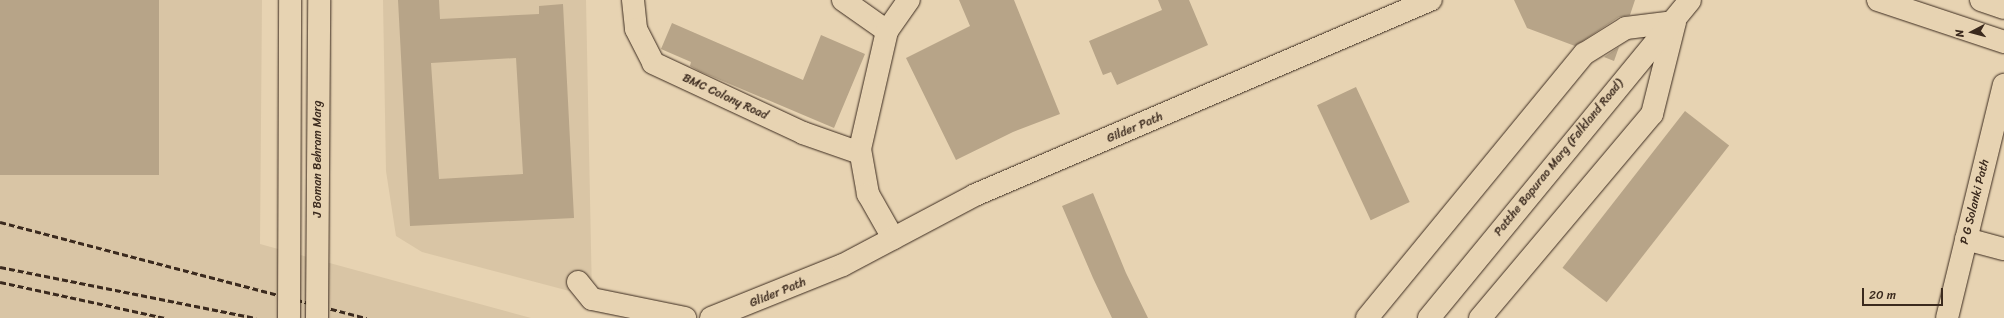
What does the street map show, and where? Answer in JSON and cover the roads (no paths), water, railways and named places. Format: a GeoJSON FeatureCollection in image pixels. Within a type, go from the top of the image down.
{"type":"FeatureCollection","features":[{"type":"Feature","properties":{"kind":"street"},"geometry":{"type":"LineString","coordinates":[[289,318],[290,0]]}},
{"type":"Feature","properties":{"kind":"street","name":"J Boman Behram Marg"},"geometry":{"type":"LineString","coordinates":[[317,318],[319,0]]}},
{"type":"Feature","properties":{"kind":"street","name":"BMC Colony Road"},"geometry":{"type":"LineString","coordinates":[[633,0],[636,29],[653,63],[803,133],[860,153]]}},
{"type":"Feature","properties":{"kind":"street"},"geometry":{"type":"LineString","coordinates":[[843,0],[887,31]]}},
{"type":"Feature","properties":{"kind":"street"},"geometry":{"type":"LineString","coordinates":[[893,238],[868,194],[860,153],[887,31],[909,0]]}},
{"type":"Feature","properties":{"kind":"street","name":"Gilder Path"},"geometry":{"type":"LineString","coordinates":[[843,265],[975,195],[1431,0]]}},
{"type":"Feature","properties":{"kind":"street"},"geometry":{"type":"LineString","coordinates":[[1878,0],[2004,42]]}},
{"type":"Feature","properties":{"kind":"street"},"geometry":{"type":"LineString","coordinates":[[1981,0],[2004,8]]}},
{"type":"Feature","properties":{"kind":"street"},"geometry":{"type":"LineString","coordinates":[[1367,318],[1584,54],[1626,28],[1690,7]]}},
{"type":"Feature","properties":{"kind":"street"},"geometry":{"type":"LineString","coordinates":[[1480,318],[1652,114],[1690,7]]}},
{"type":"Feature","properties":{"kind":"street","name":"Patthe Bapurao Marg (Falkland Road)"},"geometry":{"type":"LineString","coordinates":[[1429,318],[1623,78],[1690,7]]}},
{"type":"Feature","properties":{"kind":"street","name":"P G Solanki Path"},"geometry":{"type":"LineString","coordinates":[[1946,318],[2004,85]]}},
{"type":"Feature","properties":{"kind":"street"},"geometry":{"type":"LineString","coordinates":[[1966,239],[2004,249]]}},
{"type":"Feature","properties":{"kind":"street","name":"Glider Path"},"geometry":{"type":"LineString","coordinates":[[711,318],[843,265]]}},
{"type":"Feature","properties":{"kind":"street"},"geometry":{"type":"LineString","coordinates":[[578,282],[592,299],[685,318]]}},
{"type":"Feature","properties":{"kind":"railway"},"geometry":{"type":"LineString","coordinates":[[0,222],[367,318]]}},
{"type":"Feature","properties":{"kind":"railway"},"geometry":{"type":"LineString","coordinates":[[0,267],[256,318]]}},
{"type":"Feature","properties":{"kind":"railway"},"geometry":{"type":"LineString","coordinates":[[0,282],[165,318]]}}]}
